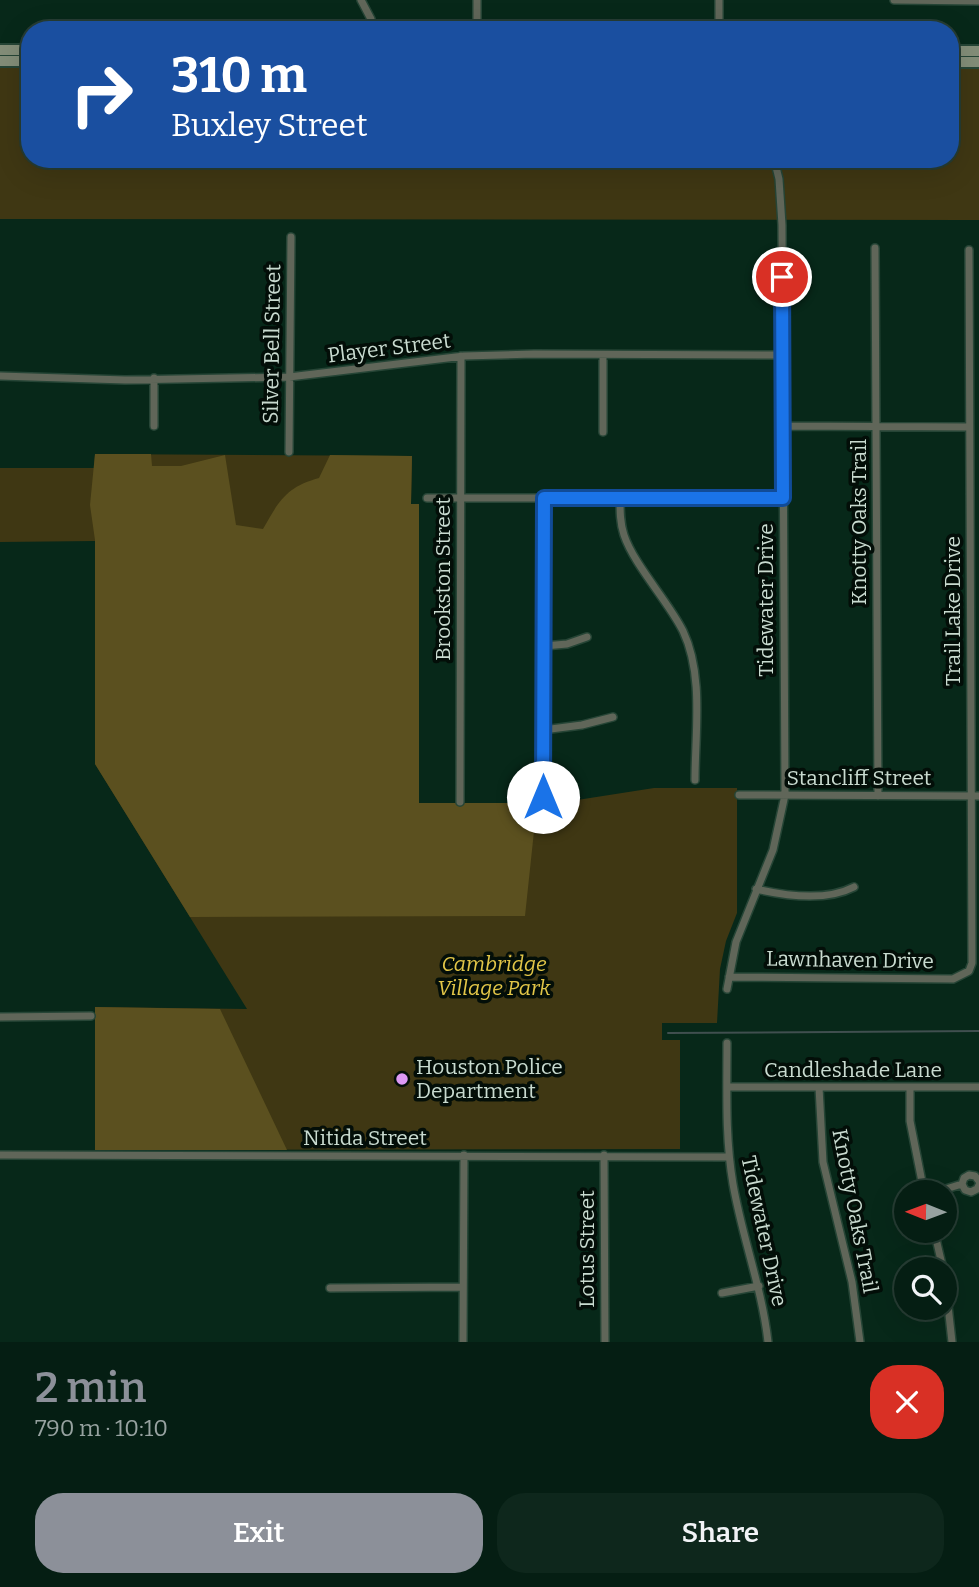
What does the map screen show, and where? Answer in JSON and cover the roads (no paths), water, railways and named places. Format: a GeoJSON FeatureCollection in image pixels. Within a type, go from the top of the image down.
{"type":"FeatureCollection","features":[{"type":"Feature","properties":{"kind":"main road"},"geometry":{"type":"LineString","coordinates":[[0,50],[21,50]]}},
{"type":"Feature","properties":{"kind":"main road"},"geometry":{"type":"LineString","coordinates":[[959,51],[979,51]]}},
{"type":"Feature","properties":{"kind":"main road"},"geometry":{"type":"LineString","coordinates":[[0,61],[21,61]]}},
{"type":"Feature","properties":{"kind":"main road"},"geometry":{"type":"LineString","coordinates":[[959,62],[979,62]]}},
{"type":"Feature","properties":{"kind":"street"},"geometry":{"type":"LineString","coordinates":[[361,0],[371,21]]}},
{"type":"Feature","properties":{"kind":"street"},"geometry":{"type":"LineString","coordinates":[[477,0],[477,21]]}},
{"type":"Feature","properties":{"kind":"street"},"geometry":{"type":"LineString","coordinates":[[719,0],[719,21]]}},
{"type":"Feature","properties":{"kind":"street"},"geometry":{"type":"LineString","coordinates":[[894,0],[979,1]]}},
{"type":"Feature","properties":{"kind":"street","name":"Tidewater Drive"},"geometry":{"type":"LineString","coordinates":[[727,989],[736,942],[773,850],[785,795],[782,225],[776,168]]}},
{"type":"Feature","properties":{"kind":"street","name":"Silver Bell Street"},"geometry":{"type":"LineString","coordinates":[[289,452],[291,237]]}},
{"type":"Feature","properties":{"kind":"street","name":"Knotty Oaks Trail"},"geometry":{"type":"LineString","coordinates":[[875,248],[878,796]]}},
{"type":"Feature","properties":{"kind":"street","name":"Trail Lake Drive"},"geometry":{"type":"LineString","coordinates":[[969,250],[969,427],[975,573],[975,796],[972,963],[969,971]]}},
{"type":"Feature","properties":{"kind":"street"},"geometry":{"type":"LineString","coordinates":[[969,354],[979,354]]}},
{"type":"Feature","properties":{"kind":"street"},"geometry":{"type":"LineString","coordinates":[[603,355],[603,432]]}},
{"type":"Feature","properties":{"kind":"street","name":"Player Street"},"geometry":{"type":"LineString","coordinates":[[0,376],[125,380],[289,377],[461,356],[782,355]]}},
{"type":"Feature","properties":{"kind":"street","name":"Brookston Street"},"geometry":{"type":"LineString","coordinates":[[460,802],[461,356]]}},
{"type":"Feature","properties":{"kind":"street"},"geometry":{"type":"LineString","coordinates":[[154,378],[154,426]]}},
{"type":"Feature","properties":{"kind":"street"},"geometry":{"type":"LineString","coordinates":[[783,426],[969,427]]}},
{"type":"Feature","properties":{"kind":"street"},"geometry":{"type":"LineString","coordinates":[[427,498],[783,498]]}},
{"type":"Feature","properties":{"kind":"street"},"geometry":{"type":"LineString","coordinates":[[543,797],[544,498]]}},
{"type":"Feature","properties":{"kind":"street"},"geometry":{"type":"LineString","coordinates":[[620,498],[620,520],[625,538],[684,632],[695,686],[695,780]]}},
{"type":"Feature","properties":{"kind":"street"},"geometry":{"type":"LineString","coordinates":[[544,646],[567,644],[587,637]]}},
{"type":"Feature","properties":{"kind":"street"},"geometry":{"type":"LineString","coordinates":[[543,730],[582,725],[612,716]]}},
{"type":"Feature","properties":{"kind":"street","name":"Stancliff Street"},"geometry":{"type":"LineString","coordinates":[[739,795],[975,796]]}},
{"type":"Feature","properties":{"kind":"street"},"geometry":{"type":"LineString","coordinates":[[756,890],[791,895],[842,893],[854,887]]}},
{"type":"Feature","properties":{"kind":"street","name":"Lawnhaven Drive"},"geometry":{"type":"LineString","coordinates":[[729,977],[953,979],[969,971]]}},
{"type":"Feature","properties":{"kind":"street"},"geometry":{"type":"LineString","coordinates":[[0,1017],[91,1016]]}},
{"type":"Feature","properties":{"kind":"street","name":"Tidewater Drive"},"geometry":{"type":"LineString","coordinates":[[727,1043],[729,1157],[738,1210],[759,1286],[768,1342]]}},
{"type":"Feature","properties":{"kind":"street","name":"Candleshade Lane"},"geometry":{"type":"LineString","coordinates":[[727,1087],[979,1087]]}},
{"type":"Feature","properties":{"kind":"street","name":"Knotty Oaks Trail"},"geometry":{"type":"LineString","coordinates":[[819,1087],[823,1162],[852,1282],[860,1342]]}},
{"type":"Feature","properties":{"kind":"street"},"geometry":{"type":"LineString","coordinates":[[911,1087],[910,1121],[922,1180]]}},
{"type":"Feature","properties":{"kind":"street","name":"Nitida Street"},"geometry":{"type":"LineString","coordinates":[[0,1155],[729,1157]]}},
{"type":"Feature","properties":{"kind":"street"},"geometry":{"type":"LineString","coordinates":[[463,1342],[464,1155]]}},
{"type":"Feature","properties":{"kind":"street","name":"Lotus Street"},"geometry":{"type":"LineString","coordinates":[[604,1155],[605,1342]]}},
{"type":"Feature","properties":{"kind":"street"},"geometry":{"type":"LineString","coordinates":[[969,1175],[975,1176],[979,1183],[977,1189],[971,1192],[965,1190],[962,1184],[964,1178],[969,1175]]}},
{"type":"Feature","properties":{"kind":"street"},"geometry":{"type":"LineString","coordinates":[[957,1186],[962,1184]]}},
{"type":"Feature","properties":{"kind":"street"},"geometry":{"type":"LineString","coordinates":[[722,1293],[759,1286]]}},
{"type":"Feature","properties":{"kind":"street"},"geometry":{"type":"LineString","coordinates":[[330,1288],[463,1287]]}},
{"type":"Feature","properties":{"kind":"street"},"geometry":{"type":"LineString","coordinates":[[950,1320],[952,1342]]}},
{"type":"Feature","properties":{"kind":"waterway"},"geometry":{"type":"LineString","coordinates":[[668,1033],[979,1031]]}},
{"type":"Feature","properties":{"kind":"place","name":"Houston Police Department"},"geometry":{"type":"Point","coordinates":[402,1079]}},
{"type":"Feature","properties":{"kind":"park label","name":"Cambridge Village Park"},"geometry":{"type":"Point","coordinates":[494,976]}}]}
